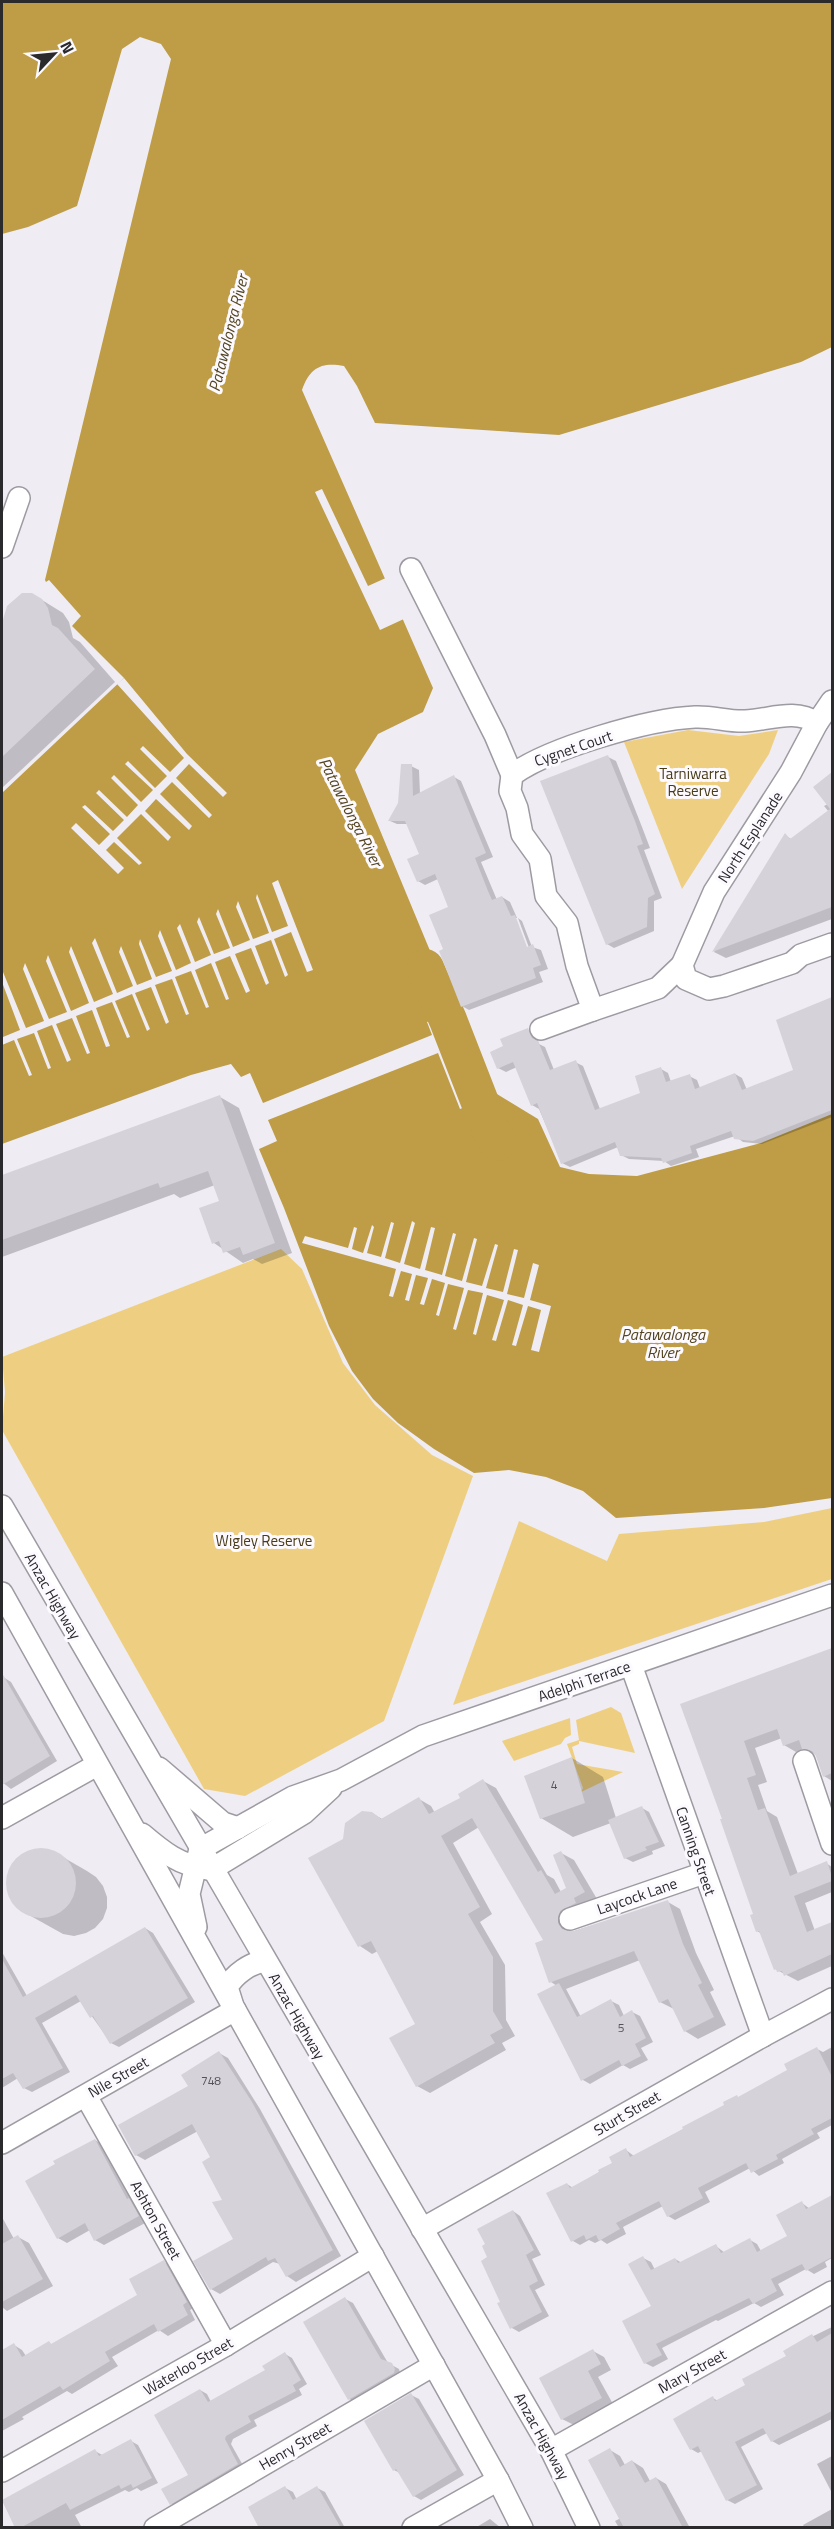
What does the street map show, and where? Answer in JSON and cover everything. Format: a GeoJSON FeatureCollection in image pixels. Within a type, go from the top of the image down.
{"type":"FeatureCollection","features":[{"type":"Feature","properties":{"kind":"street"},"geometry":{"type":"LineString","coordinates":[[2,547],[19,498]]}},
{"type":"Feature","properties":{"kind":"street"},"geometry":{"type":"LineString","coordinates":[[411,570],[495,735],[512,775],[510,791],[517,808],[522,834],[540,859],[546,896],[567,924],[577,966],[593,1010]]}},
{"type":"Feature","properties":{"kind":"street","name":"North Esplanade"},"geometry":{"type":"LineString","coordinates":[[689,977],[714,892],[791,772],[817,723],[832,701]]}},
{"type":"Feature","properties":{"kind":"street","name":"Cygnet Court"},"geometry":{"type":"LineString","coordinates":[[512,775],[544,756],[637,726],[695,717],[745,721],[795,714],[808,717],[817,723]]}},
{"type":"Feature","properties":{"kind":"street"},"geometry":{"type":"LineString","coordinates":[[541,1029],[658,987],[679,993],[689,977],[709,989],[724,987],[792,963],[801,955],[832,944]]}},
{"type":"Feature","properties":{"kind":"street","name":"Anzac Highway"},"geometry":{"type":"LineString","coordinates":[[2,1506],[145,1756],[202,1862],[265,1961],[551,2450],[589,2528]]}},
{"type":"Feature","properties":{"kind":"street"},"geometry":{"type":"LineString","coordinates":[[2,1593],[498,2480],[522,2528]]}},
{"type":"Feature","properties":{"kind":"street","name":"Adelphi Terrace"},"geometry":{"type":"LineString","coordinates":[[202,1862],[238,1828],[293,1797],[341,1780],[423,1736],[832,1595]]}},
{"type":"Feature","properties":{"kind":"street","name":"Canning Street"},"geometry":{"type":"LineString","coordinates":[[631,1665],[763,2036]]}},
{"type":"Feature","properties":{"kind":"street"},"geometry":{"type":"LineString","coordinates":[[145,1756],[223,1823],[238,1828]]}},
{"type":"Feature","properties":{"kind":"street"},"geometry":{"type":"LineString","coordinates":[[804,1761],[832,1844]]}},
{"type":"Feature","properties":{"kind":"street"},"geometry":{"type":"LineString","coordinates":[[2,1818],[97,1765]]}},
{"type":"Feature","properties":{"kind":"street","name":"Adelphi Terrace"},"geometry":{"type":"LineString","coordinates":[[202,1862],[304,1813],[341,1780]]}},
{"type":"Feature","properties":{"kind":"street"},"geometry":{"type":"LineString","coordinates":[[112,1791],[137,1829],[167,1856],[202,1862],[189,1894],[200,1946],[232,2005]]}},
{"type":"Feature","properties":{"kind":"street","name":"Laycock Lane"},"geometry":{"type":"LineString","coordinates":[[570,1919],[704,1873]]}},
{"type":"Feature","properties":{"kind":"street"},"geometry":{"type":"LineString","coordinates":[[232,2005],[227,1987],[232,1978],[248,1967],[265,1961]]}},
{"type":"Feature","properties":{"kind":"street","name":"Sturt Street"},"geometry":{"type":"LineString","coordinates":[[422,2229],[832,1999]]}},
{"type":"Feature","properties":{"kind":"street","name":"Nile Street"},"geometry":{"type":"LineString","coordinates":[[2,2143],[86,2096],[232,2005]]}},
{"type":"Feature","properties":{"kind":"street","name":"Ashton Street"},"geometry":{"type":"LineString","coordinates":[[86,2096],[226,2345]]}},
{"type":"Feature","properties":{"kind":"street","name":"Waterloo Street"},"geometry":{"type":"LineString","coordinates":[[2,2471],[226,2345],[373,2256]]}},
{"type":"Feature","properties":{"kind":"street","name":"Mary Street"},"geometry":{"type":"LineString","coordinates":[[551,2450],[832,2292]]}},
{"type":"Feature","properties":{"kind":"street","name":"Henry Street"},"geometry":{"type":"LineString","coordinates":[[155,2528],[434,2365]]}},
{"type":"Feature","properties":{"kind":"street"},"geometry":{"type":"LineString","coordinates":[[413,2528],[498,2480]]}},
{"type":"Feature","properties":{"kind":"green space","name":"Tarniwarra Reserve"},"geometry":{"type":"Polygon","coordinates":[[[688,730],[739,736],[778,730],[769,754],[682,889],[624,742],[688,730]]]}},
{"type":"Feature","properties":{"kind":"green space","name":"Wigley Reserve"},"geometry":{"type":"Polygon","coordinates":[[[281,1249],[302,1269],[343,1363],[375,1405],[432,1455],[473,1476],[384,1721],[245,1796],[204,1789],[2,1430],[5,1392],[2,1357],[281,1249]]]}},
{"type":"Feature","properties":{"kind":"green space"},"geometry":{"type":"Polygon","coordinates":[[[832,1508],[832,1579],[453,1705],[519,1521],[607,1561],[619,1534],[764,1522],[832,1508]]]}},
{"type":"Feature","properties":{"kind":"green space"},"geometry":{"type":"Polygon","coordinates":[[[611,1707],[621,1713],[635,1753],[579,1741],[579,1744],[572,1747],[577,1764],[623,1772],[581,1792],[583,1788],[567,1744],[579,1740],[576,1720],[611,1707]]]}},
{"type":"Feature","properties":{"kind":"green space"},"geometry":{"type":"Polygon","coordinates":[[[570,1718],[571,1735],[561,1744],[514,1761],[502,1741],[570,1718]]]}},
{"type":"Feature","properties":{"kind":"water"},"geometry":{"type":"Polygon","coordinates":[[[2,2],[832,2],[832,347],[801,362],[559,435],[375,423],[357,386],[344,366],[329,365],[313,371],[302,390],[433,688],[423,712],[378,734],[355,770],[455,1011],[427,1022],[432,1035],[263,1103],[250,1073],[241,1077],[231,1064],[191,1075],[2,1144],[2,793],[124,678],[72,626],[81,616],[49,580],[46,582],[45,580],[171,59],[161,44],[140,37],[122,49],[77,206],[28,227],[2,234],[2,2]]]}},
{"type":"Feature","properties":{"kind":"water"},"geometry":{"type":"Polygon","coordinates":[[[456,1017],[484,1088],[468,1094],[440,1023],[456,1017]]]}},
{"type":"Feature","properties":{"kind":"water","name":"Patawalonga River"},"geometry":{"type":"Polygon","coordinates":[[[438,1053],[460,1109],[472,1104],[471,1099],[492,1091],[538,1119],[560,1167],[589,1174],[637,1176],[761,1143],[832,1114],[832,1498],[764,1508],[616,1518],[583,1491],[546,1477],[509,1470],[474,1473],[434,1449],[398,1423],[373,1399],[352,1371],[329,1326],[259,1149],[277,1141],[268,1120],[438,1053]]]}},
{"type":"Feature","properties":{"kind":"pier"},"geometry":{"type":"Polygon","coordinates":[[[322,489],[368,586],[388,577],[406,618],[380,630],[315,492],[322,489]]]}},
{"type":"Feature","properties":{"kind":"pier"},"geometry":{"type":"Polygon","coordinates":[[[124,678],[187,754],[227,793],[223,797],[189,764],[176,778],[212,815],[209,818],[172,782],[160,794],[192,826],[189,830],[156,799],[145,811],[171,837],[168,841],[141,814],[117,838],[142,863],[139,865],[114,842],[106,850],[124,868],[118,874],[71,828],[76,823],[99,845],[110,834],[82,807],[85,805],[113,831],[124,820],[96,793],[99,790],[127,817],[138,805],[111,778],[114,775],[141,802],[153,790],[125,764],[128,761],[155,788],[167,776],[140,749],[143,746],[170,772],[184,758],[117,684],[124,678]]]}},
{"type":"Feature","properties":{"kind":"pier"},"geometry":{"type":"Polygon","coordinates":[[[278,880],[313,970],[307,972],[291,932],[274,939],[288,975],[285,977],[271,940],[255,946],[269,983],[266,985],[251,948],[235,954],[250,991],[246,993],[230,956],[215,962],[229,999],[226,1000],[211,963],[195,970],[209,1007],[206,1008],[191,971],[175,977],[189,1014],[186,1015],[172,979],[155,985],[169,1022],[166,1024],[151,987],[135,993],[150,1029],[147,1031],[132,994],[115,1001],[130,1037],[127,1038],[112,1002],[96,1008],[110,1046],[106,1047],[92,1010],[76,1016],[90,1053],[87,1054],[72,1018],[56,1024],[71,1060],[67,1062],[52,1025],[37,1031],[51,1068],[48,1069],[34,1033],[17,1039],[32,1075],[29,1076],[14,1040],[2,1045],[2,1034],[3,1037],[20,1030],[2,982],[3,972],[26,1028],[44,1021],[23,969],[25,963],[49,1019],[67,1012],[46,961],[48,955],[71,1011],[89,1003],[69,952],[71,946],[94,1002],[113,994],[92,943],[95,938],[117,993],[133,986],[119,952],[121,946],[137,985],[152,979],[139,944],[140,939],[156,977],[172,971],[158,936],[160,930],[176,970],[191,963],[177,928],[180,924],[195,962],[211,955],[197,922],[199,917],[214,954],[230,948],[216,914],[218,909],[233,947],[250,940],[236,907],[238,901],[253,939],[269,933],[256,898],[257,894],[272,932],[288,926],[272,883],[278,880]]]}},
{"type":"Feature","properties":{"kind":"pier"},"geometry":{"type":"Polygon","coordinates":[[[412,1221],[415,1223],[404,1264],[420,1269],[431,1227],[435,1228],[425,1270],[442,1275],[453,1233],[456,1234],[445,1276],[462,1281],[474,1238],[477,1239],[466,1282],[482,1286],[495,1244],[498,1245],[486,1288],[503,1292],[514,1249],[518,1250],[507,1294],[524,1298],[533,1263],[539,1265],[530,1300],[551,1306],[539,1352],[531,1350],[541,1310],[528,1306],[516,1346],[512,1345],[523,1305],[508,1300],[496,1341],[492,1340],[504,1300],[487,1295],[476,1335],[473,1334],[483,1293],[468,1290],[456,1330],[453,1329],[464,1288],[448,1284],[439,1316],[436,1315],[445,1283],[432,1279],[424,1305],[420,1304],[428,1278],[416,1275],[409,1301],[405,1300],[412,1274],[401,1271],[393,1297],[389,1296],[396,1269],[302,1243],[305,1236],[348,1248],[354,1227],[357,1228],[352,1249],[363,1253],[372,1225],[374,1227],[367,1253],[381,1257],[391,1222],[394,1223],[385,1258],[400,1263],[412,1221]]]}},
{"type":"Feature","properties":{"kind":"building"},"geometry":{"type":"Polygon","coordinates":[[[22,593],[32,593],[42,599],[48,608],[52,625],[58,628],[95,669],[2,757],[2,623],[7,606],[22,593]]]}},
{"type":"Feature","properties":{"kind":"building"},"geometry":{"type":"Polygon","coordinates":[[[608,755],[643,844],[637,846],[655,894],[648,898],[647,927],[606,945],[540,781],[608,755]]]}},
{"type":"Feature","properties":{"kind":"building"},"geometry":{"type":"Polygon","coordinates":[[[401,764],[412,764],[413,796],[454,775],[486,853],[475,858],[488,891],[492,900],[502,896],[511,916],[515,915],[527,947],[533,944],[541,965],[533,968],[536,978],[461,1007],[439,951],[443,949],[429,915],[448,907],[435,874],[417,882],[407,859],[419,854],[405,821],[388,821],[398,803],[401,764]]]}},
{"type":"Feature","properties":{"kind":"building"},"geometry":{"type":"Polygon","coordinates":[[[832,772],[832,907],[712,952],[785,833],[790,839],[830,809],[813,787],[832,772]]]}},
{"type":"Feature","properties":{"kind":"building"},"geometry":{"type":"Polygon","coordinates":[[[832,997],[832,1110],[753,1141],[734,1139],[731,1131],[690,1146],[692,1153],[663,1163],[661,1158],[620,1156],[615,1142],[561,1164],[537,1103],[531,1106],[513,1062],[497,1069],[490,1052],[503,1046],[500,1039],[528,1028],[532,1038],[538,1041],[550,1070],[576,1060],[595,1110],[640,1093],[635,1076],[661,1067],[666,1082],[690,1074],[695,1089],[735,1073],[742,1090],[793,1070],[776,1020],[832,997]]]}},
{"type":"Feature","properties":{"kind":"building"},"geometry":{"type":"Polygon","coordinates":[[[220,1095],[275,1243],[243,1255],[240,1247],[223,1253],[219,1241],[212,1244],[199,1208],[219,1201],[208,1171],[160,1188],[158,1183],[2,1240],[2,1175],[220,1095]]]}},
{"type":"Feature","properties":{"kind":"building"},"geometry":{"type":"Polygon","coordinates":[[[832,1648],[832,1773],[823,1777],[816,1756],[812,1751],[802,1749],[799,1740],[783,1746],[777,1729],[744,1741],[756,1775],[747,1778],[758,1810],[765,1808],[790,1876],[827,1861],[832,1877],[832,1881],[794,1896],[807,1932],[832,1922],[832,1954],[784,1976],[782,1971],[774,1970],[759,1931],[756,1932],[750,1915],[753,1914],[720,1819],[722,1819],[680,1704],[832,1648]]]}},
{"type":"Feature","properties":{"kind":"building"},"geometry":{"type":"Polygon","coordinates":[[[2,1673],[50,1756],[2,1785],[2,1673]]]}},
{"type":"Feature","properties":{"kind":"building"},"geometry":{"type":"Polygon","coordinates":[[[572,1757],[585,1803],[540,1819],[524,1776],[572,1757]]]}},
{"type":"Feature","properties":{"kind":"building"},"geometry":{"type":"Polygon","coordinates":[[[483,1779],[538,1872],[541,1870],[555,1894],[566,1888],[553,1855],[561,1851],[585,1892],[574,1898],[576,1903],[560,1911],[558,1923],[562,1929],[574,1931],[668,1900],[683,1944],[702,1983],[698,1985],[714,2017],[684,2032],[668,1999],[659,2003],[634,1951],[549,1983],[535,1943],[543,1940],[472,1818],[441,1836],[480,1907],[468,1914],[493,1957],[493,2011],[503,2028],[490,2035],[495,2043],[416,2087],[389,2038],[415,2024],[371,1941],[358,1947],[308,1858],[343,1839],[345,1823],[362,1811],[372,1812],[381,1819],[419,1797],[429,1814],[460,1798],[458,1794],[483,1779]]]}},
{"type":"Feature","properties":{"kind":"building"},"geometry":{"type":"Polygon","coordinates":[[[642,1806],[659,1842],[645,1847],[647,1850],[624,1859],[608,1820],[642,1806]]]}},
{"type":"Feature","properties":{"kind":"building"},"geometry":{"type":"Polygon","coordinates":[[[41,1848],[54,1851],[66,1858],[73,1870],[76,1883],[73,1896],[66,1908],[54,1915],[41,1918],[28,1915],[16,1908],[9,1896],[6,1883],[9,1870],[16,1858],[28,1851],[41,1848]]]}},
{"type":"Feature","properties":{"kind":"building"},"geometry":{"type":"Polygon","coordinates":[[[145,1927],[188,1998],[110,2044],[93,2016],[90,2018],[76,1995],[35,2018],[63,2068],[23,2089],[13,2073],[2,2079],[2,1959],[23,1997],[145,1927]]]}},
{"type":"Feature","properties":{"kind":"building"},"geometry":{"type":"Polygon","coordinates":[[[559,1983],[577,2017],[611,1999],[620,2017],[632,2010],[646,2038],[635,2044],[641,2056],[622,2066],[619,2060],[581,2081],[537,1994],[559,1983]]]}},
{"type":"Feature","properties":{"kind":"building"},"geometry":{"type":"Polygon","coordinates":[[[817,2047],[832,2077],[832,2118],[811,2129],[814,2134],[776,2155],[778,2159],[751,2173],[746,2163],[698,2188],[703,2198],[667,2217],[659,2201],[616,2223],[620,2229],[599,2241],[596,2235],[586,2240],[584,2235],[571,2242],[546,2193],[567,2183],[570,2188],[599,2172],[598,2170],[612,2163],[609,2157],[626,2148],[630,2157],[683,2129],[682,2127],[724,2105],[723,2102],[737,2095],[738,2097],[787,2070],[784,2064],[817,2047]]]}},
{"type":"Feature","properties":{"kind":"building"},"geometry":{"type":"Polygon","coordinates":[[[219,2051],[252,2102],[333,2250],[286,2277],[275,2258],[268,2261],[266,2257],[210,2290],[193,2261],[233,2239],[212,2202],[222,2200],[202,2162],[210,2157],[192,2124],[135,2156],[118,2125],[188,2086],[181,2075],[219,2051]]]}},
{"type":"Feature","properties":{"kind":"building"},"geometry":{"type":"Polygon","coordinates":[[[95,2139],[127,2199],[129,2198],[139,2216],[94,2241],[85,2223],[57,2239],[25,2181],[55,2164],[53,2161],[95,2139]]]}},
{"type":"Feature","properties":{"kind":"building"},"geometry":{"type":"Polygon","coordinates":[[[832,2195],[832,2257],[806,2271],[802,2264],[771,2279],[777,2291],[753,2304],[749,2298],[656,2344],[662,2355],[644,2364],[622,2321],[651,2306],[628,2264],[643,2256],[651,2270],[675,2258],[678,2263],[716,2244],[721,2253],[750,2238],[757,2252],[787,2236],[776,2215],[802,2201],[806,2209],[832,2195]]]}},
{"type":"Feature","properties":{"kind":"building"},"geometry":{"type":"Polygon","coordinates":[[[513,2210],[534,2250],[526,2255],[538,2281],[529,2286],[542,2312],[510,2329],[481,2261],[487,2257],[482,2246],[485,2244],[477,2229],[513,2210]]]}},
{"type":"Feature","properties":{"kind":"building"},"geometry":{"type":"Polygon","coordinates":[[[18,2235],[43,2279],[2,2302],[2,2244],[18,2235]]]}},
{"type":"Feature","properties":{"kind":"building"},"geometry":{"type":"Polygon","coordinates":[[[164,2260],[187,2302],[183,2305],[188,2315],[158,2332],[154,2324],[105,2352],[110,2361],[63,2390],[60,2386],[2,2420],[2,2350],[14,2343],[22,2357],[49,2341],[51,2344],[137,2295],[129,2279],[164,2260]]]}},
{"type":"Feature","properties":{"kind":"building"},"geometry":{"type":"Polygon","coordinates":[[[345,2297],[381,2359],[392,2363],[395,2369],[394,2373],[348,2400],[303,2322],[345,2297]]]}},
{"type":"Feature","properties":{"kind":"building"},"geometry":{"type":"Polygon","coordinates":[[[832,2333],[832,2411],[771,2442],[763,2428],[735,2442],[757,2485],[726,2501],[698,2446],[690,2450],[673,2419],[713,2396],[715,2401],[745,2385],[742,2379],[786,2356],[783,2351],[812,2334],[817,2342],[832,2333]]]}},
{"type":"Feature","properties":{"kind":"building"},"geometry":{"type":"Polygon","coordinates":[[[593,2349],[601,2364],[588,2371],[602,2398],[561,2420],[539,2378],[593,2349]]]}},
{"type":"Feature","properties":{"kind":"building"},"geometry":{"type":"Polygon","coordinates":[[[285,2352],[301,2380],[293,2385],[296,2391],[248,2416],[251,2422],[226,2436],[225,2439],[238,2464],[170,2505],[161,2489],[188,2475],[154,2415],[200,2389],[208,2402],[265,2370],[262,2366],[285,2352]]]}},
{"type":"Feature","properties":{"kind":"building"},"geometry":{"type":"Polygon","coordinates":[[[411,2393],[457,2470],[413,2497],[396,2469],[393,2471],[364,2421],[411,2393]]]}},
{"type":"Feature","properties":{"kind":"building"},"geometry":{"type":"Polygon","coordinates":[[[131,2439],[152,2478],[133,2488],[131,2484],[121,2489],[119,2485],[70,2510],[66,2503],[20,2528],[15,2528],[2,2500],[95,2449],[99,2456],[131,2439]]]}},
{"type":"Feature","properties":{"kind":"building"},"geometry":{"type":"Polygon","coordinates":[[[610,2448],[620,2467],[632,2460],[645,2483],[656,2477],[683,2528],[624,2528],[588,2460],[610,2448]]]}},
{"type":"Feature","properties":{"kind":"building"},"geometry":{"type":"Polygon","coordinates":[[[285,2486],[293,2500],[317,2486],[341,2528],[259,2528],[248,2507],[285,2486]]]}},
{"type":"Feature","properties":{"kind":"waterway","name":"Patawalonga River"},"geometry":{"type":"LineString","coordinates":[[425,968],[490,1128],[498,1142]]}}]}
